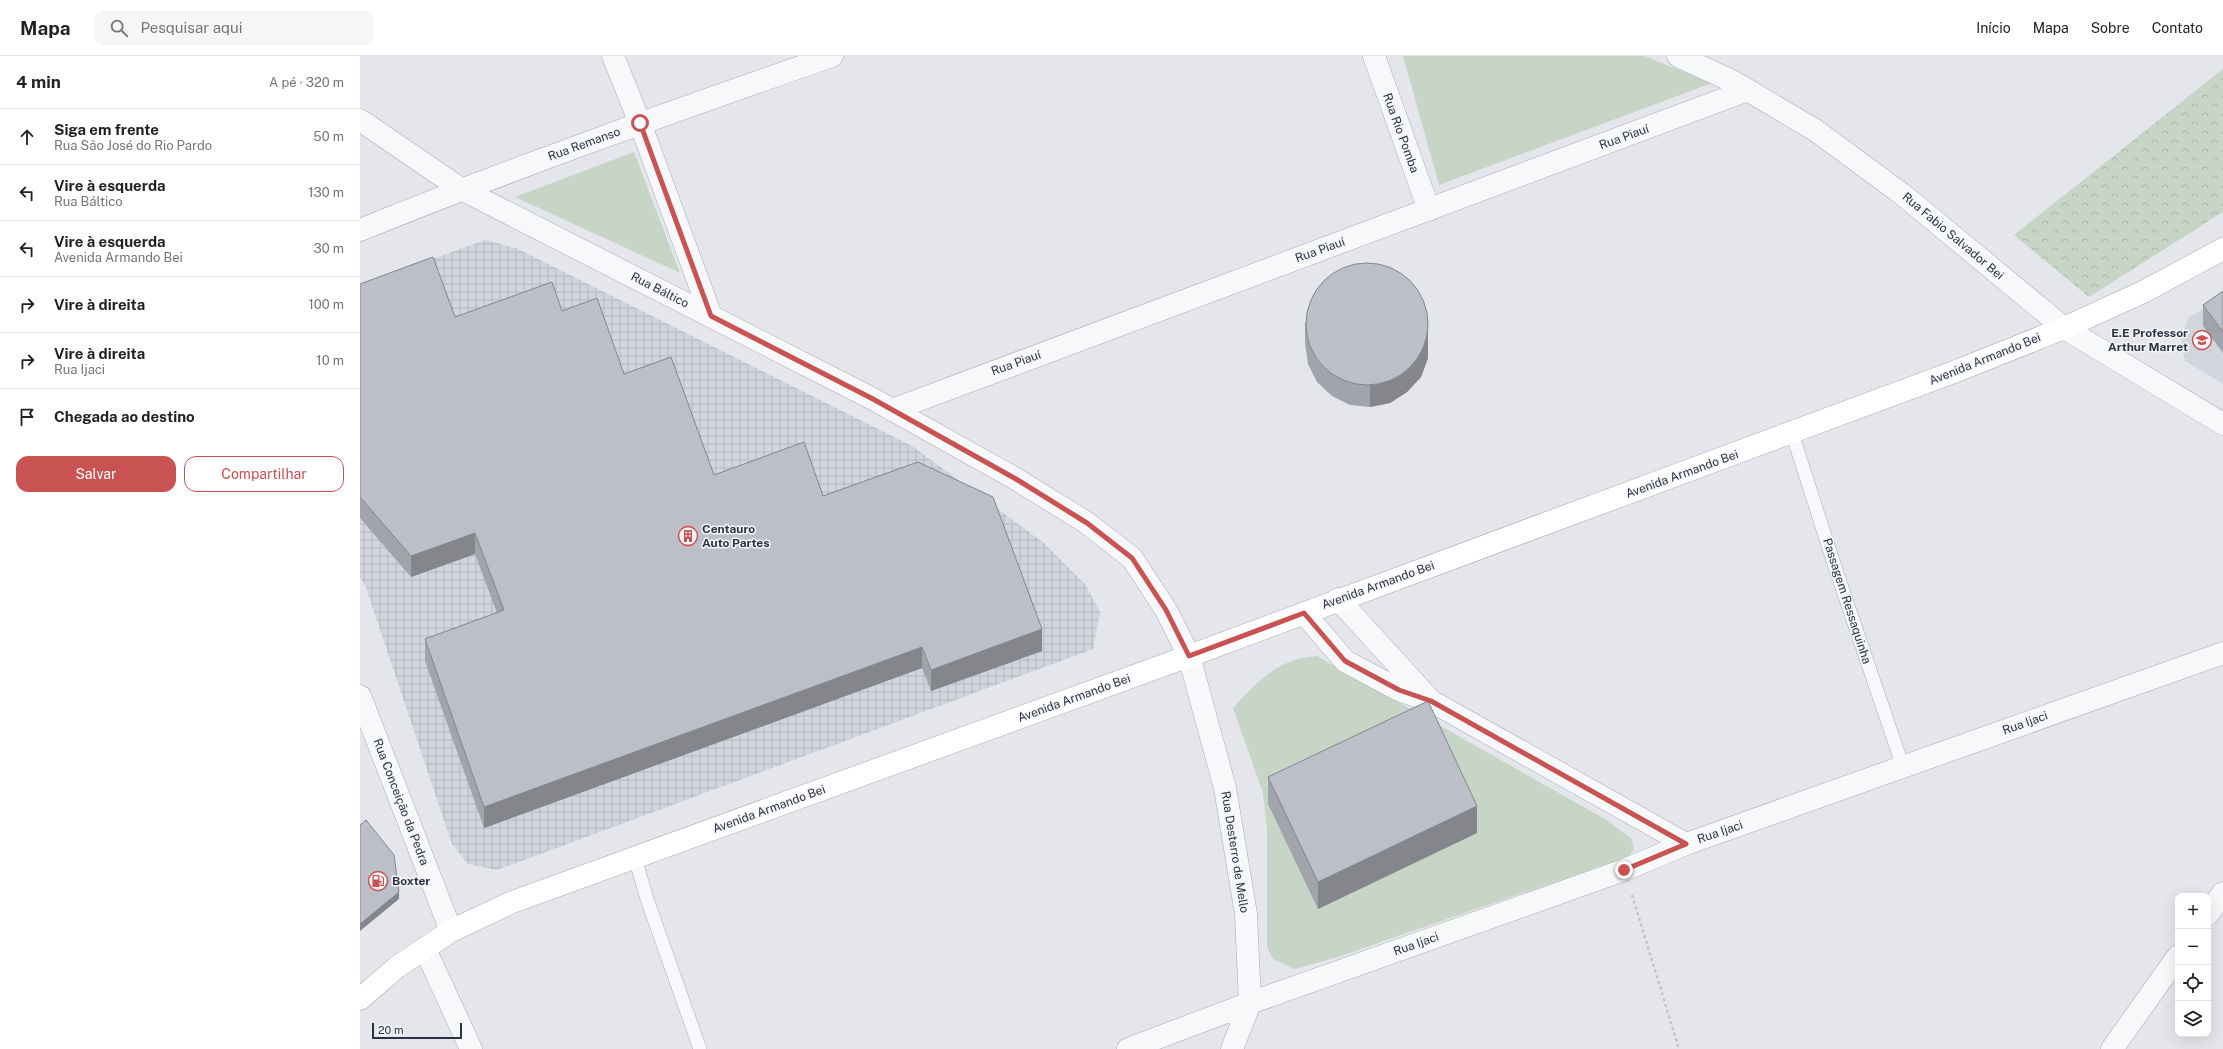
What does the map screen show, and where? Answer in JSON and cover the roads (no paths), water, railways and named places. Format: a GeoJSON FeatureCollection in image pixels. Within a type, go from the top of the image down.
{"type":"FeatureCollection","features":[{"type":"Feature","properties":{"kind":"street"},"geometry":{"type":"LineString","coordinates":[[613,56],[640,123],[711,316]]}},
{"type":"Feature","properties":{"kind":"street","name":"Rua Remanso"},"geometry":{"type":"LineString","coordinates":[[360,230],[461,189],[640,123],[832,56]]}},
{"type":"Feature","properties":{"kind":"street","name":"Rua Rio Pomba"},"geometry":{"type":"LineString","coordinates":[[1374,56],[1428,210]]}},
{"type":"Feature","properties":{"kind":"street","name":"Rua Fabio Salvador Bei"},"geometry":{"type":"LineString","coordinates":[[1678,56],[1748,90],[1815,130],[1902,194],[2064,328],[2223,424]]}},
{"type":"Feature","properties":{"kind":"street","name":"Rua Piauí"},"geometry":{"type":"LineString","coordinates":[[892,410],[1748,90]]}},
{"type":"Feature","properties":{"kind":"street","name":"Rua Báltico"},"geometry":{"type":"LineString","coordinates":[[360,120],[461,189],[892,410],[1029,487],[1087,523],[1132,558],[1166,610],[1189,656]]}},
{"type":"Feature","properties":{"kind":"street","name":"Avenida Armando Bei"},"geometry":{"type":"LineString","coordinates":[[360,999],[397,967],[451,931],[510,903],[1189,656],[1338,599],[1792,433],[1954,372],[2064,328],[2143,292],[2223,249]]}},
{"type":"Feature","properties":{"kind":"street"},"geometry":{"type":"LineString","coordinates":[[1338,599],[1431,701]]}},
{"type":"Feature","properties":{"kind":"street"},"geometry":{"type":"LineString","coordinates":[[1304,613],[1345,661],[1399,690],[1431,701],[1686,844]]}},
{"type":"Feature","properties":{"kind":"street","name":"Rua Ijaci"},"geometry":{"type":"LineString","coordinates":[[1128,1049],[1250,1003],[1624,870],[1686,844],[2223,653]]}},
{"type":"Feature","properties":{"kind":"street","name":"Rua Desterro de Mello"},"geometry":{"type":"LineString","coordinates":[[1189,656],[1225,788],[1246,914],[1250,1003],[1232,1049]]}},
{"type":"Feature","properties":{"kind":"street","name":"Rua Conceição da Pedra"},"geometry":{"type":"LineString","coordinates":[[360,696],[451,931]]}},
{"type":"Feature","properties":{"kind":"street"},"geometry":{"type":"LineString","coordinates":[[2211,910],[2223,893]]}},
{"type":"Feature","properties":{"kind":"street"},"geometry":{"type":"LineString","coordinates":[[426,949],[471,1049]]}},
{"type":"Feature","properties":{"kind":"street"},"geometry":{"type":"LineString","coordinates":[[2112,1049],[2175,960]]}},
{"type":"Feature","properties":{"kind":"lane","name":"Passagem Ressaquinha"},"geometry":{"type":"LineString","coordinates":[[1792,433],[1834,564],[1903,767]]}},
{"type":"Feature","properties":{"kind":"lane"},"geometry":{"type":"LineString","coordinates":[[635,858],[647,899],[700,1049]]}},
{"type":"Feature","properties":{"kind":"place","name":"E.E Professor Arthur Marret"},"geometry":{"type":"Point","coordinates":[2202,340]}},
{"type":"Feature","properties":{"kind":"place","name":"Centauro Auto Partes"},"geometry":{"type":"Point","coordinates":[688,536]}},
{"type":"Feature","properties":{"kind":"place","name":"Boxter"},"geometry":{"type":"Point","coordinates":[378,881]}}]}
